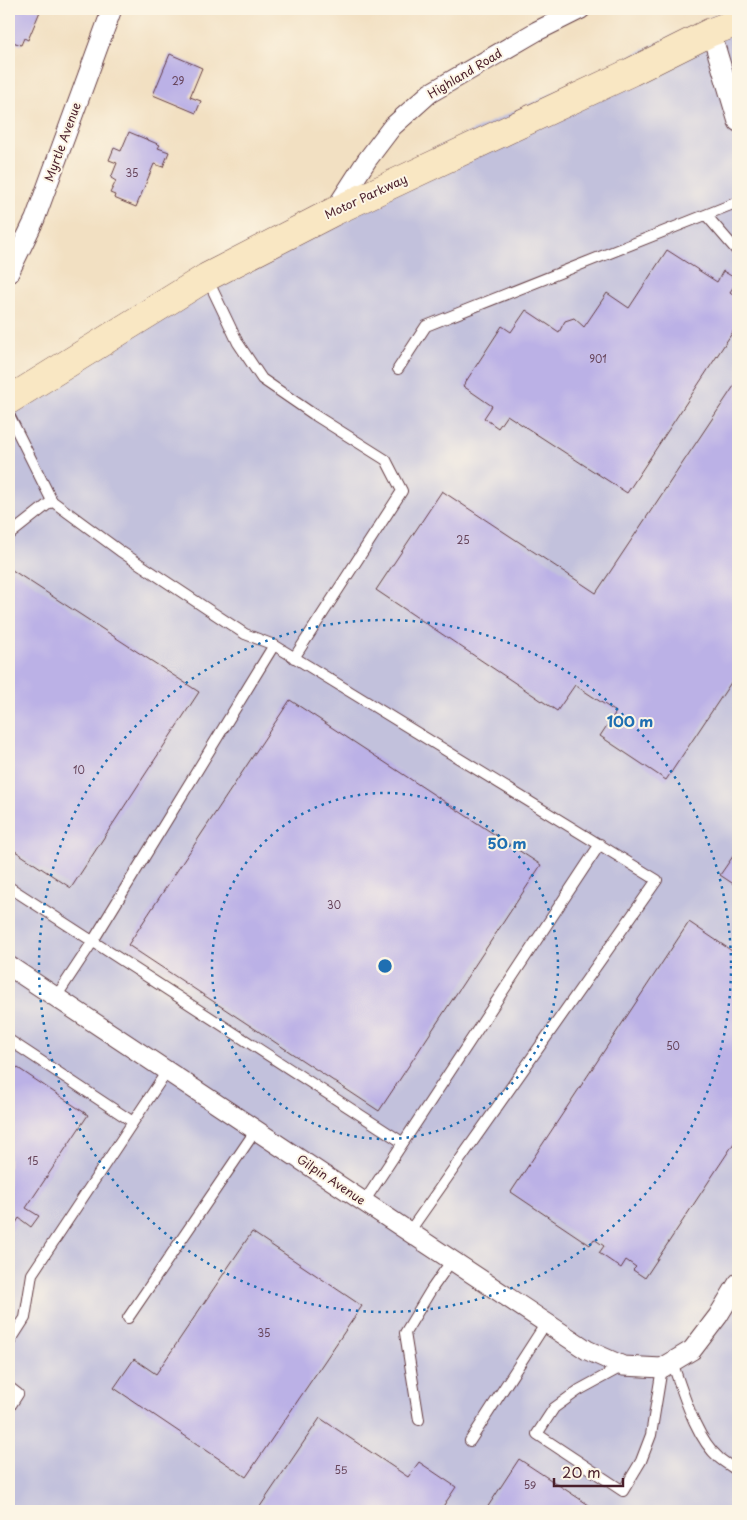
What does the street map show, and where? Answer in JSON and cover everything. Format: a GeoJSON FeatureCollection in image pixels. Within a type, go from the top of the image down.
{"type":"FeatureCollection","features":[{"type":"Feature","properties":{"kind":"main road","name":"Motor Parkway"},"geometry":{"type":"LineString","coordinates":[[9,400],[207,277],[333,212],[631,72],[711,32],[738,22]]}},
{"type":"Feature","properties":{"kind":"street","name":"Myrtle Avenue"},"geometry":{"type":"LineString","coordinates":[[9,273],[36,219],[112,9]]}},
{"type":"Feature","properties":{"kind":"street","name":"Highland Road"},"geometry":{"type":"LineString","coordinates":[[333,212],[367,160],[392,127],[430,93],[538,31],[581,9]]}},
{"type":"Feature","properties":{"kind":"street"},"geometry":{"type":"LineString","coordinates":[[711,32],[738,122]]}},
{"type":"Feature","properties":{"kind":"street","name":"Gilpin Avenue"},"geometry":{"type":"LineString","coordinates":[[9,966],[587,1350],[623,1366],[667,1365]]}},
{"type":"Feature","properties":{"kind":"street"},"geometry":{"type":"LineString","coordinates":[[667,1365],[692,1350],[718,1316],[738,1283]]}},
{"type":"Feature","properties":{"kind":"lane"},"geometry":{"type":"LineString","coordinates":[[398,369],[426,326],[738,202]]}},
{"type":"Feature","properties":{"kind":"lane"},"geometry":{"type":"LineString","coordinates":[[706,215],[738,252]]}},
{"type":"Feature","properties":{"kind":"lane"},"geometry":{"type":"LineString","coordinates":[[207,277],[238,343],[262,379],[386,460],[402,491],[294,658]]}},
{"type":"Feature","properties":{"kind":"lane"},"geometry":{"type":"LineString","coordinates":[[9,415],[52,501],[120,551],[245,634],[274,645],[657,880],[409,1232]]}},
{"type":"Feature","properties":{"kind":"lane"},"geometry":{"type":"LineString","coordinates":[[9,535],[52,501]]}},
{"type":"Feature","properties":{"kind":"lane"},"geometry":{"type":"LineString","coordinates":[[56,998],[93,941],[274,645]]}},
{"type":"Feature","properties":{"kind":"lane"},"geometry":{"type":"LineString","coordinates":[[364,1202],[600,844]]}},
{"type":"Feature","properties":{"kind":"lane"},"geometry":{"type":"LineString","coordinates":[[9,887],[402,1142]]}},
{"type":"Feature","properties":{"kind":"lane"},"geometry":{"type":"LineString","coordinates":[[9,1040],[133,1122]]}},
{"type":"Feature","properties":{"kind":"lane"},"geometry":{"type":"LineString","coordinates":[[9,1343],[25,1318],[32,1274],[167,1071]]}},
{"type":"Feature","properties":{"kind":"lane"},"geometry":{"type":"LineString","coordinates":[[128,1318],[256,1130]]}},
{"type":"Feature","properties":{"kind":"lane"},"geometry":{"type":"LineString","coordinates":[[419,1420],[405,1333],[452,1260]]}},
{"type":"Feature","properties":{"kind":"lane"},"geometry":{"type":"LineString","coordinates":[[470,1442],[546,1322]]}},
{"type":"Feature","properties":{"kind":"lane"},"geometry":{"type":"LineString","coordinates":[[623,1366],[579,1390],[554,1408],[537,1434],[623,1490],[641,1460],[651,1435],[667,1365]]}},
{"type":"Feature","properties":{"kind":"lane"},"geometry":{"type":"LineString","coordinates":[[667,1365],[703,1438],[718,1458],[738,1472]]}},
{"type":"Feature","properties":{"kind":"lane"},"geometry":{"type":"LineString","coordinates":[[9,1387],[18,1394],[9,1408]]}},
{"type":"Feature","properties":{"kind":"shaded area"},"geometry":{"type":"Polygon","coordinates":[[[728,9],[738,9],[738,1511],[9,1511],[9,396],[310,208],[728,9]]]}},
{"type":"Feature","properties":{"kind":"building"},"geometry":{"type":"Polygon","coordinates":[[[9,9],[41,9],[28,40],[24,38],[21,45],[13,42],[9,50],[9,9]]]}},
{"type":"Feature","properties":{"kind":"building"},"geometry":{"type":"Polygon","coordinates":[[[170,54],[202,68],[190,97],[201,101],[196,113],[153,95],[170,54]]]}},
{"type":"Feature","properties":{"kind":"building"},"geometry":{"type":"Polygon","coordinates":[[[129,132],[160,145],[158,148],[169,152],[163,167],[154,164],[136,207],[114,198],[115,195],[110,193],[116,181],[111,178],[117,163],[109,160],[114,148],[121,151],[129,132]]]}},
{"type":"Feature","properties":{"kind":"building"},"geometry":{"type":"Polygon","coordinates":[[[667,250],[717,282],[723,271],[738,280],[730,292],[738,298],[738,324],[627,493],[507,415],[498,428],[484,418],[492,406],[463,386],[502,326],[511,332],[526,310],[559,332],[565,321],[574,318],[584,327],[607,293],[629,308],[667,250]]]}},
{"type":"Feature","properties":{"kind":"building"},"geometry":{"type":"Polygon","coordinates":[[[738,380],[738,672],[666,780],[600,736],[616,712],[575,685],[557,711],[376,590],[442,491],[596,593],[738,380]]]}},
{"type":"Feature","properties":{"kind":"building"},"geometry":{"type":"Polygon","coordinates":[[[9,568],[199,692],[71,888],[9,847],[9,568]]]}},
{"type":"Feature","properties":{"kind":"building"},"geometry":{"type":"Polygon","coordinates":[[[290,700],[541,865],[379,1111],[128,945],[290,700]]]}},
{"type":"Feature","properties":{"kind":"building"},"geometry":{"type":"Polygon","coordinates":[[[738,849],[738,887],[720,875],[738,849]]]}},
{"type":"Feature","properties":{"kind":"building"},"geometry":{"type":"Polygon","coordinates":[[[689,922],[738,955],[738,1137],[645,1278],[633,1270],[636,1267],[626,1260],[621,1268],[599,1253],[604,1246],[594,1239],[590,1245],[511,1192],[689,922]]]}},
{"type":"Feature","properties":{"kind":"building"},"geometry":{"type":"Polygon","coordinates":[[[9,1062],[88,1115],[26,1208],[39,1216],[31,1227],[19,1218],[9,1234],[9,1062]]]}},
{"type":"Feature","properties":{"kind":"building"},"geometry":{"type":"Polygon","coordinates":[[[252,1232],[362,1306],[246,1477],[114,1388],[134,1359],[156,1374],[252,1232]]]}},
{"type":"Feature","properties":{"kind":"building"},"geometry":{"type":"Polygon","coordinates":[[[320,1418],[408,1477],[419,1462],[456,1487],[440,1511],[257,1511],[320,1418]]]}},
{"type":"Feature","properties":{"kind":"building"},"geometry":{"type":"Polygon","coordinates":[[[519,1459],[598,1511],[485,1511],[519,1459]]]}}]}
